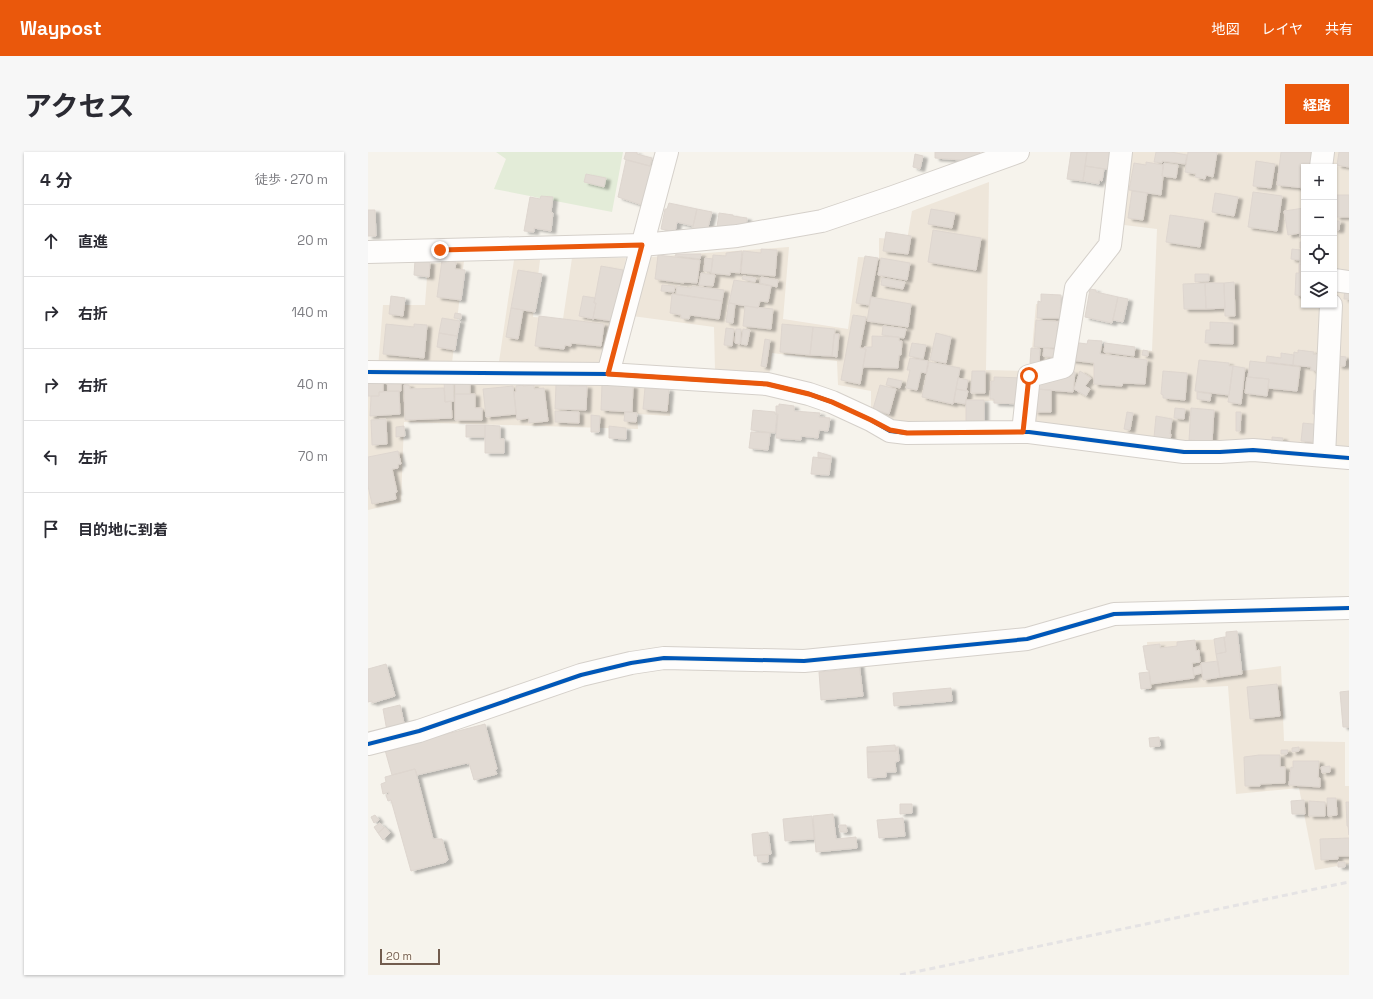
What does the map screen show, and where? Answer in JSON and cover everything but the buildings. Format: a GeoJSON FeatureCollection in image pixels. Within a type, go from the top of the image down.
{"type":"FeatureCollection","features":[{"type":"Feature","properties":{"kind":"street"},"geometry":{"type":"LineString","coordinates":[[608,374],[667,152]]}},
{"type":"Feature","properties":{"kind":"street"},"geometry":{"type":"LineString","coordinates":[[368,252],[642,245],[737,236],[822,221],[1018,152]]}},
{"type":"Feature","properties":{"kind":"street"},"geometry":{"type":"LineString","coordinates":[[1023,432],[1029,376],[1063,367],[1076,288],[1110,245],[1121,152]]}},
{"type":"Feature","properties":{"kind":"street"},"geometry":{"type":"LineString","coordinates":[[1321,164],[1323,152]]}},
{"type":"Feature","properties":{"kind":"street"},"geometry":{"type":"LineString","coordinates":[[1337,280],[1349,282]]}},
{"type":"Feature","properties":{"kind":"street"},"geometry":{"type":"LineString","coordinates":[[1324,456],[1331,308]]}},
{"type":"Feature","properties":{"kind":"street"},"geometry":{"type":"LineString","coordinates":[[368,372],[608,374],[767,384],[809,394],[832,402],[890,430],[907,433],[1023,432],[1184,452],[1254,450],[1349,458]]}},
{"type":"Feature","properties":{"kind":"street"},"geometry":{"type":"LineString","coordinates":[[368,744],[419,731],[581,675],[631,663],[664,658],[804,661],[1026,639],[1114,614],[1349,608]]}},
{"type":"Feature","properties":{"kind":"shaded area"},"geometry":{"type":"Polygon","coordinates":[[[1130,152],[1349,152],[1349,452],[1192,445],[1023,423],[1020,400],[985,401],[983,424],[893,424],[871,408],[871,391],[838,385],[837,361],[772,353],[769,377],[715,370],[714,327],[632,316],[651,257],[789,247],[783,319],[848,329],[858,257],[879,258],[879,238],[907,240],[912,211],[989,182],[986,370],[1030,371],[1036,304],[1076,308],[1070,343],[1152,351],[1157,229],[1116,224],[1130,152]]]}},
{"type":"Feature","properties":{"kind":"shaded area"},"geometry":{"type":"Polygon","coordinates":[[[572,258],[626,258],[600,382],[669,386],[670,416],[637,414],[638,429],[404,422],[401,502],[368,510],[368,381],[377,381],[383,305],[425,305],[428,264],[464,261],[450,380],[496,382],[514,260],[540,260],[533,317],[563,319],[572,258]]]}},
{"type":"Feature","properties":{"kind":"shaded area"},"geometry":{"type":"Polygon","coordinates":[[[1230,639],[1233,672],[1281,666],[1284,741],[1345,742],[1345,786],[1349,786],[1349,864],[1315,870],[1299,788],[1236,794],[1228,686],[1149,690],[1147,642],[1230,639]]]}},
{"type":"Feature","properties":{"kind":"green space"},"geometry":{"type":"Polygon","coordinates":[[[496,152],[623,152],[612,212],[494,189],[506,159],[496,152]]]}},
{"type":"Feature","properties":{"kind":"railway"},"geometry":{"type":"LineString","coordinates":[[900,975],[1349,882]]}},
{"type":"Feature","properties":{"kind":"cycle path"},"geometry":{"type":"LineString","coordinates":[[368,372],[608,374],[767,384],[809,394],[832,402],[871,420],[890,431],[907,433],[1029,432],[1184,452],[1253,450],[1349,458]]}},
{"type":"Feature","properties":{"kind":"cycle path"},"geometry":{"type":"LineString","coordinates":[[368,744],[419,731],[581,675],[631,663],[664,658],[804,661],[1027,639],[1114,614],[1349,608]]}},
{"type":"Feature","properties":{"kind":"route"},"geometry":{"type":"LineString","coordinates":[[440,250],[642,245],[608,374],[767,384],[809,394],[832,402],[890,430],[907,433],[992,431],[1023,432],[1029,376]]}}]}
